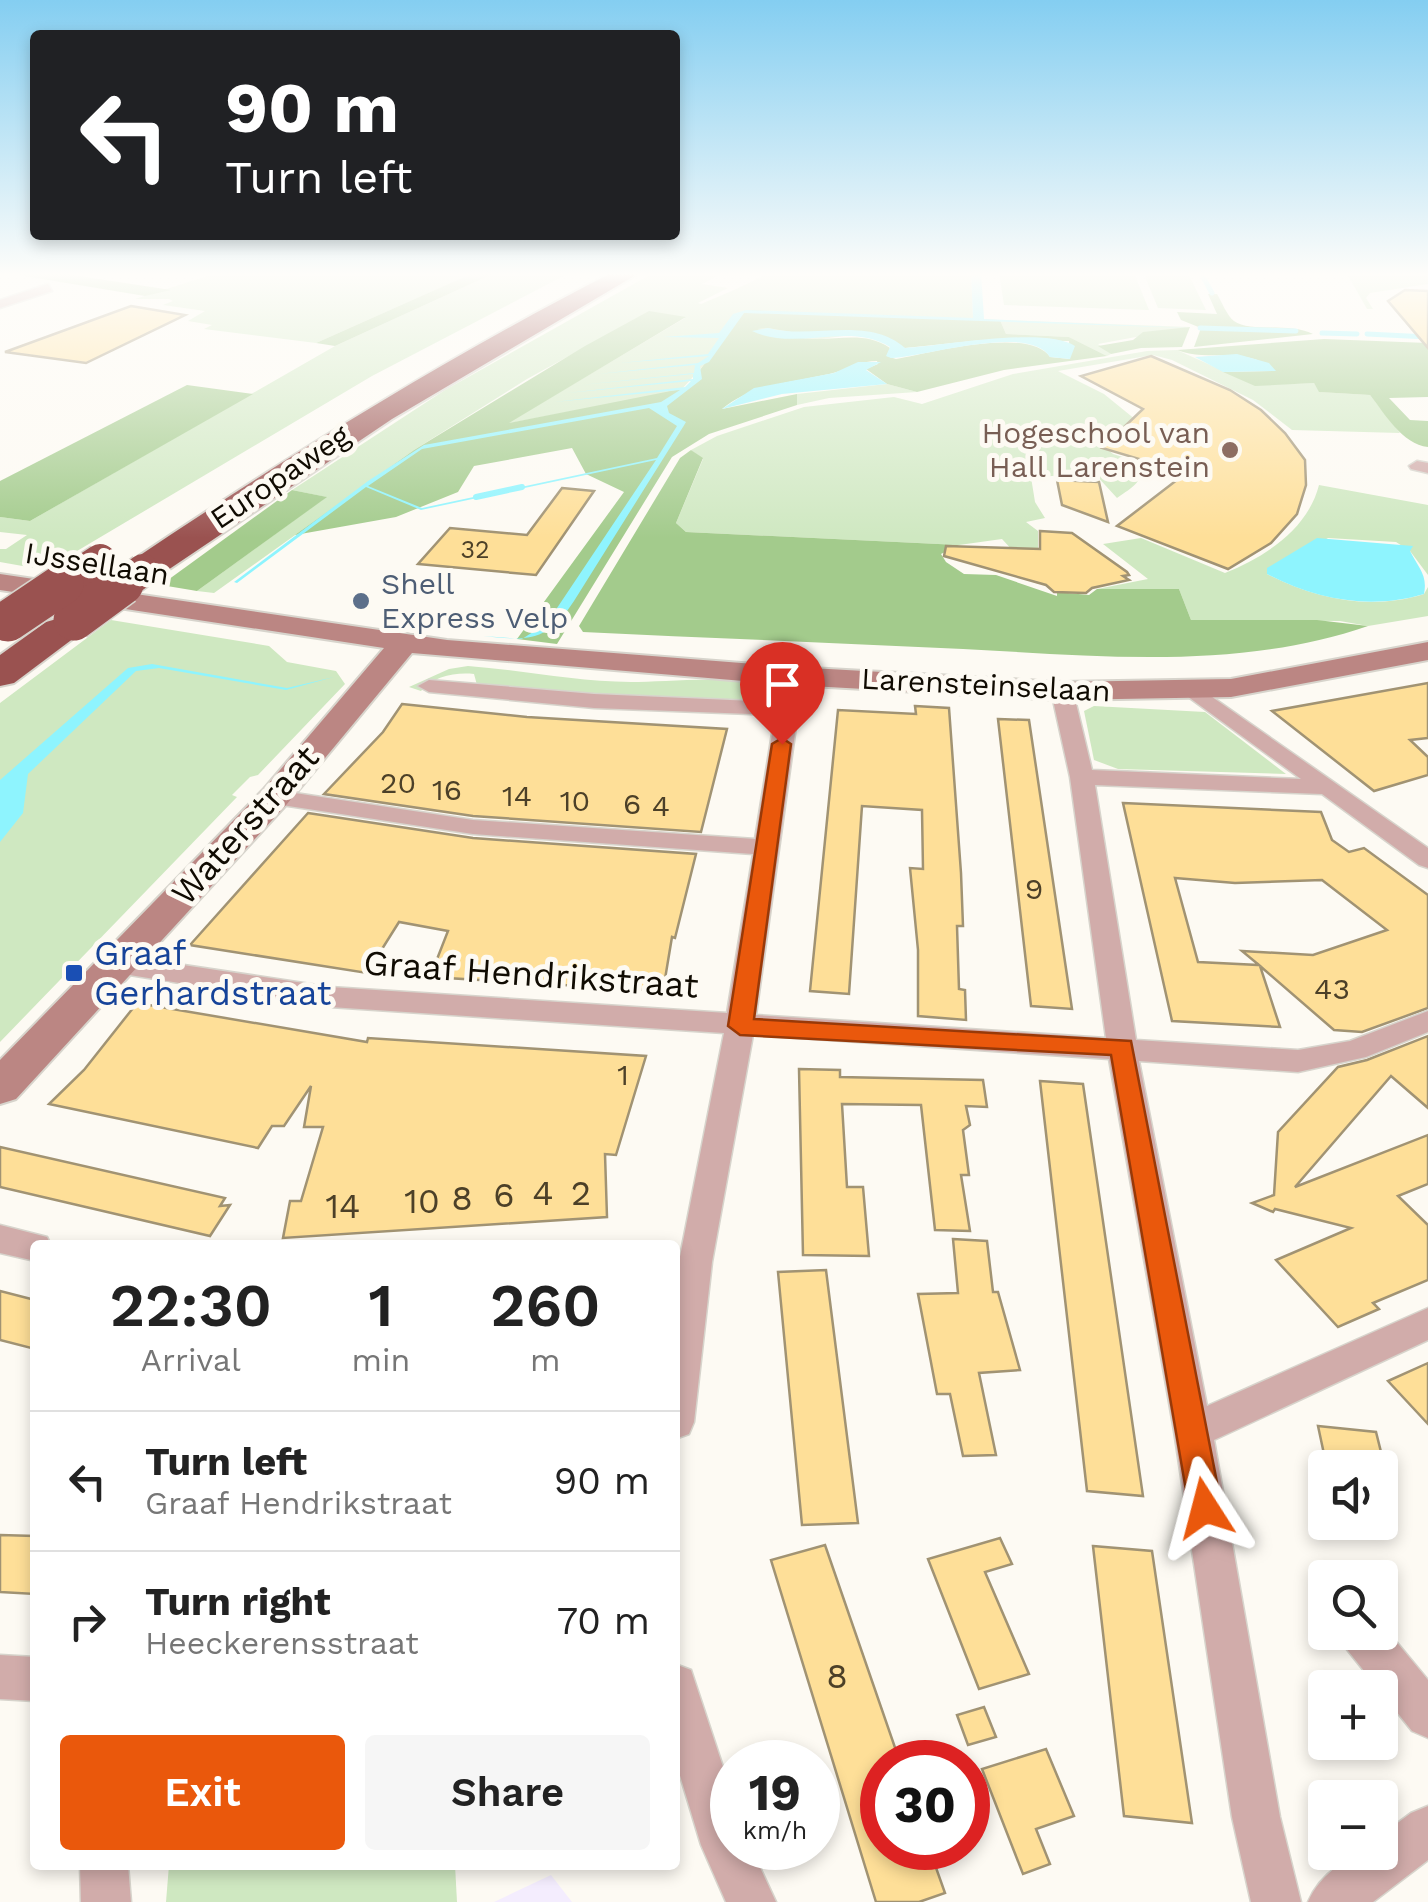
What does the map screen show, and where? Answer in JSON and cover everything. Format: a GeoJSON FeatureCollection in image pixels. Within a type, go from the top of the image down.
{"type":"FeatureCollection","features":[{"type":"Feature","properties":{"kind":"highway","name":"Europaweg"},"geometry":{"type":"LineString","coordinates":[[286,440],[420,361]]}},
{"type":"Feature","properties":{"kind":"highway","name":"Europaweg"},"geometry":{"type":"LineString","coordinates":[[125,557],[469,361]]}},
{"type":"Feature","properties":{"kind":"highway"},"geometry":{"type":"LineString","coordinates":[[4,624],[125,557]]}},
{"type":"Feature","properties":{"kind":"highway"},"geometry":{"type":"LineString","coordinates":[[0,674],[60,630],[125,557]]}},
{"type":"Feature","properties":{"kind":"main road","name":"IJssellaan"},"geometry":{"type":"LineString","coordinates":[[0,582],[184,610]]}},
{"type":"Feature","properties":{"kind":"main road","name":"Larensteinselaan"},"geometry":{"type":"LineString","coordinates":[[184,610],[404,645],[792,676],[1062,691],[1196,692],[1428,651]]}},
{"type":"Feature","properties":{"kind":"main road","name":"Waterstraat"},"geometry":{"type":"LineString","coordinates":[[0,1088],[275,797],[404,645]]}},
{"type":"Feature","properties":{"kind":"street"},"geometry":{"type":"LineString","coordinates":[[680,1342],[685,1262],[740,1026],[792,676]]}},
{"type":"Feature","properties":{"kind":"street"},"geometry":{"type":"LineString","coordinates":[[429,686],[594,701],[787,710]]}},
{"type":"Feature","properties":{"kind":"street"},"geometry":{"type":"LineString","coordinates":[[1062,691],[1082,777],[1122,1048],[1192,1431],[1256,1818],[1276,1902]]}},
{"type":"Feature","properties":{"kind":"street"},"geometry":{"type":"LineString","coordinates":[[1196,692],[1428,860]]}},
{"type":"Feature","properties":{"kind":"street"},"geometry":{"type":"LineString","coordinates":[[1082,777],[1324,787]]}},
{"type":"Feature","properties":{"kind":"street"},"geometry":{"type":"LineString","coordinates":[[275,797],[473,827],[766,847]]}},
{"type":"Feature","properties":{"kind":"street","name":"Graaf Hendrikstraat"},"geometry":{"type":"LineString","coordinates":[[117,964],[330,997],[1298,1061],[1356,1050],[1428,1022]]}},
{"type":"Feature","properties":{"kind":"street"},"geometry":{"type":"LineString","coordinates":[[0,1239],[30,1246]]}},
{"type":"Feature","properties":{"kind":"street"},"geometry":{"type":"LineString","coordinates":[[1192,1431],[1428,1323]]}},
{"type":"Feature","properties":{"kind":"street"},"geometry":{"type":"LineString","coordinates":[[1375,1650],[1428,1715]]}},
{"type":"Feature","properties":{"kind":"street"},"geometry":{"type":"LineString","coordinates":[[0,1677],[30,1680]]}},
{"type":"Feature","properties":{"kind":"street"},"geometry":{"type":"LineString","coordinates":[[680,1702],[725,1845],[751,1902]]}},
{"type":"Feature","properties":{"kind":"street"},"geometry":{"type":"LineString","coordinates":[[1333,1902],[1428,1830]]}},
{"type":"Feature","properties":{"kind":"street"},"geometry":{"type":"LineString","coordinates":[[104,1870],[106,1902]]}},
{"type":"Feature","properties":{"kind":"shaded area"},"geometry":{"type":"Polygon","coordinates":[[[551,1875],[572,1902],[494,1902],[551,1875]]]}},
{"type":"Feature","properties":{"kind":"green space"},"geometry":{"type":"Polygon","coordinates":[[[309,361],[401,361],[45,570],[0,562],[0,549],[27,535],[0,532],[0,517],[30,521],[309,361]]]}},
{"type":"Feature","properties":{"kind":"green space"},"geometry":{"type":"Polygon","coordinates":[[[497,361],[560,361],[414,450],[214,593],[197,591],[326,497],[292,490],[445,390],[497,361]]]}},
{"type":"Feature","properties":{"kind":"green space"},"geometry":{"type":"Polygon","coordinates":[[[561,361],[613,361],[509,423],[686,388],[707,361],[1072,361],[1004,370],[917,392],[887,384],[866,369],[878,364],[871,361],[764,388],[735,400],[722,409],[797,394],[797,405],[709,434],[672,457],[557,644],[517,639],[624,492],[586,474],[572,448],[474,466],[458,492],[396,517],[295,535],[414,450],[561,361]]]}},
{"type":"Feature","properties":{"kind":"green space"},"geometry":{"type":"Polygon","coordinates":[[[613,361],[708,361],[681,390],[506,424],[613,361]]]}},
{"type":"Feature","properties":{"kind":"green space"},"geometry":{"type":"Polygon","coordinates":[[[1090,361],[1119,361],[1058,371],[1104,394],[1136,420],[1102,439],[1113,454],[1139,462],[1141,469],[1136,484],[1117,498],[1095,474],[1031,477],[1035,502],[1045,518],[1026,522],[1038,531],[1038,549],[1014,552],[1002,539],[959,545],[686,532],[676,523],[703,459],[691,450],[717,436],[804,407],[894,397],[922,404],[1013,374],[1090,361]]]}},
{"type":"Feature","properties":{"kind":"green space"},"geometry":{"type":"Polygon","coordinates":[[[1174,361],[1201,361],[1255,385],[1314,383],[1320,392],[1370,395],[1400,433],[1292,430],[1253,400],[1174,361]]]}},
{"type":"Feature","properties":{"kind":"green space"},"geometry":{"type":"Polygon","coordinates":[[[1258,361],[1428,361],[1428,397],[1389,398],[1410,420],[1428,421],[1428,447],[1402,434],[1370,395],[1319,392],[1314,383],[1255,386],[1223,372],[1275,371],[1258,361]]]}},
{"type":"Feature","properties":{"kind":"green space"},"geometry":{"type":"Polygon","coordinates":[[[887,384],[917,392],[829,398],[797,405],[797,394],[887,384]]]}},
{"type":"Feature","properties":{"kind":"green space"},"geometry":{"type":"Polygon","coordinates":[[[187,385],[253,394],[30,521],[0,517],[0,481],[187,385]]]}},
{"type":"Feature","properties":{"kind":"green space"},"geometry":{"type":"Polygon","coordinates":[[[691,450],[703,458],[676,523],[686,532],[959,545],[941,554],[964,574],[996,575],[1057,596],[1057,592],[1089,595],[1097,589],[1179,589],[1191,620],[1317,620],[1368,626],[1269,650],[1167,657],[583,632],[579,626],[680,458],[691,450]]]}},
{"type":"Feature","properties":{"kind":"green space"},"geometry":{"type":"Polygon","coordinates":[[[1319,485],[1428,505],[1428,575],[1410,551],[1396,542],[1328,538],[1267,574],[1324,596],[1364,602],[1404,599],[1424,594],[1428,587],[1428,616],[1368,626],[1340,621],[1191,620],[1179,589],[1097,589],[1148,579],[1103,544],[1141,538],[1225,573],[1240,566],[1269,550],[1295,528],[1319,485]]]}},
{"type":"Feature","properties":{"kind":"green space"},"geometry":{"type":"Polygon","coordinates":[[[292,490],[327,497],[197,591],[161,585],[292,490]]]}},
{"type":"Feature","properties":{"kind":"green space"},"geometry":{"type":"Polygon","coordinates":[[[111,620],[269,646],[287,662],[336,671],[345,684],[258,775],[250,777],[232,795],[237,797],[0,1042],[0,703],[111,620]]]}},
{"type":"Feature","properties":{"kind":"green space"},"geometry":{"type":"Polygon","coordinates":[[[468,666],[590,680],[723,680],[771,688],[768,704],[490,689],[477,685],[474,674],[438,679],[421,691],[409,687],[449,669],[468,666]]]}},
{"type":"Feature","properties":{"kind":"green space"},"geometry":{"type":"Polygon","coordinates":[[[1094,706],[1205,712],[1286,774],[1118,769],[1094,760],[1084,711],[1094,706]]]}},
{"type":"Feature","properties":{"kind":"green space"},"geometry":{"type":"Polygon","coordinates":[[[169,1870],[455,1870],[457,1902],[166,1902],[169,1870]]]}},
{"type":"Feature","properties":{"kind":"water"},"geometry":{"type":"Polygon","coordinates":[[[710,361],[700,366],[702,379],[667,406],[669,413],[686,422],[574,601],[555,624],[536,636],[524,638],[547,623],[656,460],[421,510],[366,487],[234,582],[368,481],[424,445],[661,402],[680,390],[554,402],[685,387],[691,381],[567,393],[693,379],[693,374],[581,385],[694,373],[695,365],[598,374],[710,361]],[[649,408],[422,449],[368,486],[422,508],[657,458],[677,426],[649,408]]]}},
{"type":"Feature","properties":{"kind":"water"},"geometry":{"type":"Polygon","coordinates":[[[1202,361],[1261,361],[1276,371],[1223,372],[1202,361]]]}},
{"type":"Feature","properties":{"kind":"water"},"geometry":{"type":"Polygon","coordinates":[[[858,362],[881,362],[866,370],[887,384],[782,394],[722,409],[754,388],[834,373],[858,362]]]}},
{"type":"Feature","properties":{"kind":"water"},"geometry":{"type":"Polygon","coordinates":[[[1317,538],[1413,546],[1410,551],[1423,576],[1424,594],[1384,601],[1344,600],[1305,590],[1267,574],[1267,568],[1317,538]]]}},
{"type":"Feature","properties":{"kind":"water"},"geometry":{"type":"Polygon","coordinates":[[[152,664],[287,688],[334,677],[286,690],[159,668],[136,671],[28,774],[23,813],[0,842],[0,780],[128,668],[152,664]]]}},
{"type":"Feature","properties":{"kind":"building"},"geometry":{"type":"Polygon","coordinates":[[[1134,361],[1162,361],[1230,390],[1261,410],[1305,460],[1306,485],[1297,514],[1271,543],[1228,569],[1117,526],[1186,473],[1102,448],[1143,409],[1081,376],[1134,361]]]}},
{"type":"Feature","properties":{"kind":"building"},"geometry":{"type":"Polygon","coordinates":[[[1057,480],[1099,482],[1108,522],[1062,505],[1057,480]]]}},
{"type":"Feature","properties":{"kind":"building"},"geometry":{"type":"Polygon","coordinates":[[[562,488],[594,491],[536,575],[418,564],[450,528],[527,535],[562,488]]]}},
{"type":"Feature","properties":{"kind":"building"},"geometry":{"type":"Polygon","coordinates":[[[1040,531],[1072,533],[1127,572],[1129,575],[1123,576],[1129,580],[1092,588],[1086,593],[1054,592],[1046,585],[944,556],[946,546],[1040,549],[1040,531]]]}},
{"type":"Feature","properties":{"kind":"building"},"geometry":{"type":"Polygon","coordinates":[[[1428,683],[1428,738],[1410,740],[1428,757],[1428,775],[1374,791],[1272,711],[1428,683]]]}},
{"type":"Feature","properties":{"kind":"building"},"geometry":{"type":"Polygon","coordinates":[[[402,704],[527,717],[727,729],[701,832],[473,816],[324,794],[383,732],[402,704]]]}},
{"type":"Feature","properties":{"kind":"building"},"geometry":{"type":"Polygon","coordinates":[[[915,706],[949,708],[963,926],[957,926],[959,989],[965,990],[966,1020],[918,1016],[918,950],[910,868],[923,869],[922,810],[862,806],[849,994],[810,991],[838,710],[916,714],[915,706]]]}},
{"type":"Feature","properties":{"kind":"building"},"geometry":{"type":"Polygon","coordinates":[[[998,719],[1029,720],[1072,1009],[1031,1006],[998,719]]]}},
{"type":"Feature","properties":{"kind":"building"},"geometry":{"type":"Polygon","coordinates":[[[1123,803],[1321,812],[1332,840],[1349,852],[1364,848],[1428,895],[1428,1008],[1362,1032],[1334,1030],[1260,966],[1280,1027],[1172,1021],[1123,803]],[[1175,878],[1198,962],[1259,965],[1242,951],[1313,955],[1387,930],[1322,880],[1235,883],[1175,878]]]}},
{"type":"Feature","properties":{"kind":"building"},"geometry":{"type":"Polygon","coordinates":[[[308,813],[473,838],[696,854],[675,938],[672,937],[663,991],[430,977],[448,931],[399,922],[367,973],[190,945],[308,813]]]}},
{"type":"Feature","properties":{"kind":"building"},"geometry":{"type":"Polygon","coordinates":[[[137,1003],[367,1042],[368,1038],[646,1056],[616,1155],[605,1154],[607,1217],[283,1238],[290,1201],[301,1201],[323,1127],[304,1127],[311,1086],[284,1126],[272,1126],[258,1148],[49,1104],[84,1070],[137,1003]]]}},
{"type":"Feature","properties":{"kind":"building"},"geometry":{"type":"Polygon","coordinates":[[[1428,1036],[1428,1108],[1391,1076],[1295,1187],[1428,1135],[1428,1184],[1398,1196],[1428,1225],[1428,1280],[1373,1303],[1379,1309],[1338,1327],[1276,1260],[1351,1228],[1275,1209],[1273,1212],[1252,1203],[1274,1195],[1278,1132],[1338,1067],[1428,1036]]]}},
{"type":"Feature","properties":{"kind":"building"},"geometry":{"type":"Polygon","coordinates":[[[799,1069],[840,1070],[840,1077],[983,1080],[987,1107],[966,1106],[970,1125],[963,1130],[969,1175],[961,1175],[970,1231],[935,1230],[921,1105],[842,1104],[847,1187],[863,1187],[869,1256],[803,1255],[799,1069]]]}},
{"type":"Feature","properties":{"kind":"building"},"geometry":{"type":"Polygon","coordinates":[[[1040,1081],[1083,1084],[1143,1496],[1087,1491],[1040,1081]]]}},
{"type":"Feature","properties":{"kind":"building"},"geometry":{"type":"Polygon","coordinates":[[[0,1147],[225,1198],[220,1206],[230,1205],[210,1236],[0,1187],[0,1147]]]}},
{"type":"Feature","properties":{"kind":"building"},"geometry":{"type":"Polygon","coordinates":[[[953,1239],[987,1241],[993,1292],[998,1292],[1020,1370],[979,1373],[996,1455],[963,1456],[950,1394],[937,1394],[918,1294],[958,1293],[953,1239]]]}},
{"type":"Feature","properties":{"kind":"building"},"geometry":{"type":"Polygon","coordinates":[[[826,1270],[858,1523],[802,1525],[778,1272],[826,1270]]]}},
{"type":"Feature","properties":{"kind":"building"},"geometry":{"type":"Polygon","coordinates":[[[0,1291],[30,1299],[30,1348],[0,1340],[0,1291]]]}},
{"type":"Feature","properties":{"kind":"building"},"geometry":{"type":"Polygon","coordinates":[[[1428,1363],[1428,1424],[1388,1381],[1428,1363]]]}},
{"type":"Feature","properties":{"kind":"building"},"geometry":{"type":"Polygon","coordinates":[[[1318,1426],[1376,1432],[1380,1450],[1323,1450],[1318,1426]]]}},
{"type":"Feature","properties":{"kind":"building"},"geometry":{"type":"Polygon","coordinates":[[[0,1535],[30,1536],[30,1594],[0,1592],[0,1535]]]}},
{"type":"Feature","properties":{"kind":"building"},"geometry":{"type":"Polygon","coordinates":[[[1000,1538],[1012,1564],[985,1572],[1029,1674],[979,1689],[928,1559],[1000,1538]]]}},
{"type":"Feature","properties":{"kind":"building"},"geometry":{"type":"Polygon","coordinates":[[[825,1545],[892,1740],[860,1740],[860,1850],[840,1785],[840,1740],[826,1740],[771,1560],[825,1545]]]}},
{"type":"Feature","properties":{"kind":"building"},"geometry":{"type":"Polygon","coordinates":[[[1093,1546],[1152,1551],[1192,1823],[1124,1816],[1093,1546]]]}},
{"type":"Feature","properties":{"kind":"building"},"geometry":{"type":"Polygon","coordinates":[[[984,1707],[996,1737],[966,1740],[957,1715],[984,1707]]]}},
{"type":"Feature","properties":{"kind":"building"},"geometry":{"type":"Polygon","coordinates":[[[1046,1749],[1074,1816],[1036,1829],[1050,1864],[1023,1874],[990,1789],[990,1766],[1046,1749]]]}},
{"type":"Feature","properties":{"kind":"building"},"geometry":{"type":"Polygon","coordinates":[[[866,1870],[937,1870],[945,1893],[919,1902],[876,1902],[866,1870]]]}},
{"type":"Feature","properties":{"kind":"waterway"},"geometry":{"type":"LineString","coordinates":[[476,497],[522,487]]}},
{"type":"Feature","properties":{"kind":"place","name":"Hogeschool van Hall Larenstein"},"geometry":{"type":"Point","coordinates":[1230,450]}},
{"type":"Feature","properties":{"kind":"place","name":"Shell Express Velp"},"geometry":{"type":"Point","coordinates":[361,601]}},
{"type":"Feature","properties":{"kind":"place","name":"Graaf Gerhardstraat"},"geometry":{"type":"Point","coordinates":[74,973]}},
{"type":"Feature","properties":{"kind":"route"},"geometry":{"type":"LineString","coordinates":[[782,744],[740,1026],[1122,1048],[1205,1508]]}}]}
